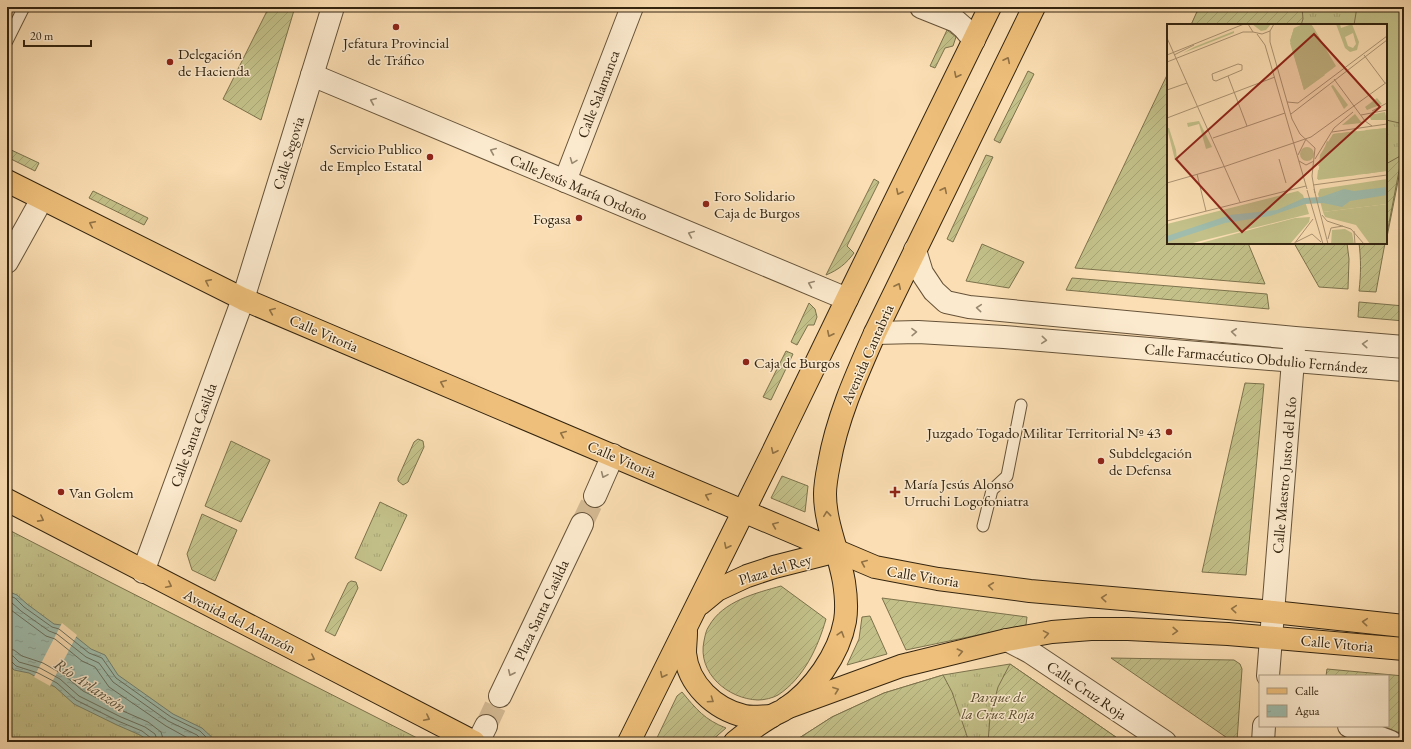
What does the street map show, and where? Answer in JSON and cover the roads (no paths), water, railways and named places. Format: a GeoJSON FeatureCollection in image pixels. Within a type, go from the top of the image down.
{"type":"FeatureCollection","features":[{"type":"Feature","properties":{"kind":"main road"},"geometry":{"type":"LineString","coordinates":[[744,511],[990,7]]}},
{"type":"Feature","properties":{"kind":"main road","name":"Avenida Cantabria"},"geometry":{"type":"LineString","coordinates":[[779,712],[811,687],[827,666],[838,646],[845,622],[846,609],[844,582],[837,551],[828,522],[825,494],[832,448],[841,416],[875,334],[1034,7]]}},
{"type":"Feature","properties":{"kind":"main road","name":"Calle Vitoria"},"geometry":{"type":"LineString","coordinates":[[7,181],[243,299],[875,567],[938,579],[1030,591],[1273,612],[1404,626]]}},
{"type":"Feature","properties":{"kind":"main road","name":"Avenida del Arlanzón"},"geometry":{"type":"LineString","coordinates":[[7,500],[143,572],[479,737]]}},
{"type":"Feature","properties":{"kind":"main road","name":"Plaza del Rey"},"geometry":{"type":"LineString","coordinates":[[629,742],[744,511]]}},
{"type":"Feature","properties":{"kind":"main road","name":"Plaza del Rey"},"geometry":{"type":"LineString","coordinates":[[696,607],[717,590],[747,576],[774,567],[837,551]]}},
{"type":"Feature","properties":{"kind":"main road","name":"Plaza del Rey"},"geometry":{"type":"LineString","coordinates":[[687,627],[685,654],[691,675],[705,696],[726,710],[746,717],[779,712]]}},
{"type":"Feature","properties":{"kind":"main road","name":"Calle Vitoria"},"geometry":{"type":"LineString","coordinates":[[779,712],[901,666],[1007,640],[1052,632],[1091,629],[1220,633],[1404,649]]}},
{"type":"Feature","properties":{"kind":"main road"},"geometry":{"type":"LineString","coordinates":[[735,742],[779,712]]}},
{"type":"Feature","properties":{"kind":"street","name":"Calle Segovia"},"geometry":{"type":"LineString","coordinates":[[243,299],[333,7]]}},
{"type":"Feature","properties":{"kind":"street","name":"Calle Salamanca"},"geometry":{"type":"LineString","coordinates":[[565,181],[632,7]]}},
{"type":"Feature","properties":{"kind":"street"},"geometry":{"type":"LineString","coordinates":[[921,7],[956,21],[974,40]]}},
{"type":"Feature","properties":{"kind":"street","name":"Calle Jesús María Ordoño"},"geometry":{"type":"LineString","coordinates":[[312,75],[847,299]]}},
{"type":"Feature","properties":{"kind":"street"},"geometry":{"type":"LineString","coordinates":[[7,262],[42,199]]}},
{"type":"Feature","properties":{"kind":"street","name":"Calle Farmacéutico Obdulio Fernández"},"geometry":{"type":"LineString","coordinates":[[915,250],[922,273],[934,291],[946,302],[969,307],[1295,338],[1404,346]]}},
{"type":"Feature","properties":{"kind":"street","name":"Calle Santa Casilda"},"geometry":{"type":"LineString","coordinates":[[143,572],[243,299]]}},
{"type":"Feature","properties":{"kind":"street"},"geometry":{"type":"LineString","coordinates":[[1004,337],[1008,311]]}},
{"type":"Feature","properties":{"kind":"street"},"geometry":{"type":"LineString","coordinates":[[1109,346],[1112,320]]}},
{"type":"Feature","properties":{"kind":"street","name":"Calle Farmacéutico Obdulio Fernández"},"geometry":{"type":"LineString","coordinates":[[875,334],[918,332],[1004,337],[1404,370]]}},
{"type":"Feature","properties":{"kind":"street","name":"Calle Maestro Justo del Río"},"geometry":{"type":"LineString","coordinates":[[1273,612],[1295,338]]}},
{"type":"Feature","properties":{"kind":"street"},"geometry":{"type":"LineString","coordinates":[[595,496],[613,455]]}},
{"type":"Feature","properties":{"kind":"street","name":"Plaza Santa Casilda"},"geometry":{"type":"LineString","coordinates":[[500,696],[582,524]]}},
{"type":"Feature","properties":{"kind":"street"},"geometry":{"type":"LineString","coordinates":[[1268,675],[1273,612]]}},
{"type":"Feature","properties":{"kind":"street","name":"Calle Cruz Roja"},"geometry":{"type":"LineString","coordinates":[[1007,640],[1056,668],[1165,742]]}},
{"type":"Feature","properties":{"kind":"street"},"geometry":{"type":"LineString","coordinates":[[1262,742],[1264,727]]}},
{"type":"Feature","properties":{"kind":"street"},"geometry":{"type":"LineString","coordinates":[[1333,727],[1355,742]]}},
{"type":"Feature","properties":{"kind":"street"},"geometry":{"type":"LineString","coordinates":[[1352,727],[1391,742]]}},
{"type":"Feature","properties":{"kind":"lane"},"geometry":{"type":"LineString","coordinates":[[7,42],[24,7]]}},
{"type":"Feature","properties":{"kind":"lane"},"geometry":{"type":"LineString","coordinates":[[983,526],[992,490],[1007,476],[1021,405]]}},
{"type":"Feature","properties":{"kind":"water","name":"Río Arlanzón"},"geometry":{"type":"Polygon","coordinates":[[[7,591],[17,595],[54,624],[61,625],[91,649],[105,655],[118,675],[173,714],[202,728],[217,742],[151,742],[140,735],[74,704],[55,687],[29,673],[14,670],[7,662],[7,591]]]}},
{"type":"Feature","properties":{"kind":"tunnel"},"geometry":{"type":"LineString","coordinates":[[582,524],[595,496]]}},
{"type":"Feature","properties":{"kind":"tunnel"},"geometry":{"type":"LineString","coordinates":[[486,726],[500,696]]}},
{"type":"Feature","properties":{"kind":"place","name":"Jefatura Provincial de Tráfico"},"geometry":{"type":"Point","coordinates":[396,27]}},
{"type":"Feature","properties":{"kind":"place","name":"Delegación de Hacienda"},"geometry":{"type":"Point","coordinates":[170,62]}},
{"type":"Feature","properties":{"kind":"place","name":"Servicio Publico de Empleo Estatal"},"geometry":{"type":"Point","coordinates":[430,157]}},
{"type":"Feature","properties":{"kind":"place","name":"Foro Solidario Caja de Burgos"},"geometry":{"type":"Point","coordinates":[706,204]}},
{"type":"Feature","properties":{"kind":"place","name":"Fogasa"},"geometry":{"type":"Point","coordinates":[579,218]}},
{"type":"Feature","properties":{"kind":"place","name":"Caja de Burgos"},"geometry":{"type":"Point","coordinates":[746,362]}},
{"type":"Feature","properties":{"kind":"place","name":"Juzgado Togado Militar Territorial Nº 43"},"geometry":{"type":"Point","coordinates":[1169,432]}},
{"type":"Feature","properties":{"kind":"place","name":"Subdelegación de Defensa"},"geometry":{"type":"Point","coordinates":[1101,461]}},
{"type":"Feature","properties":{"kind":"place","name":"Van Golem"},"geometry":{"type":"Point","coordinates":[61,492]}},
{"type":"Feature","properties":{"kind":"place","name":"María Jesús Alonso Urruchi Logofoniatra"},"geometry":{"type":"Point","coordinates":[895,492]}},
{"type":"Feature","properties":{"kind":"park label","name":"Parque de la Cruz Roja"},"geometry":{"type":"Point","coordinates":[998,704]}}]}
